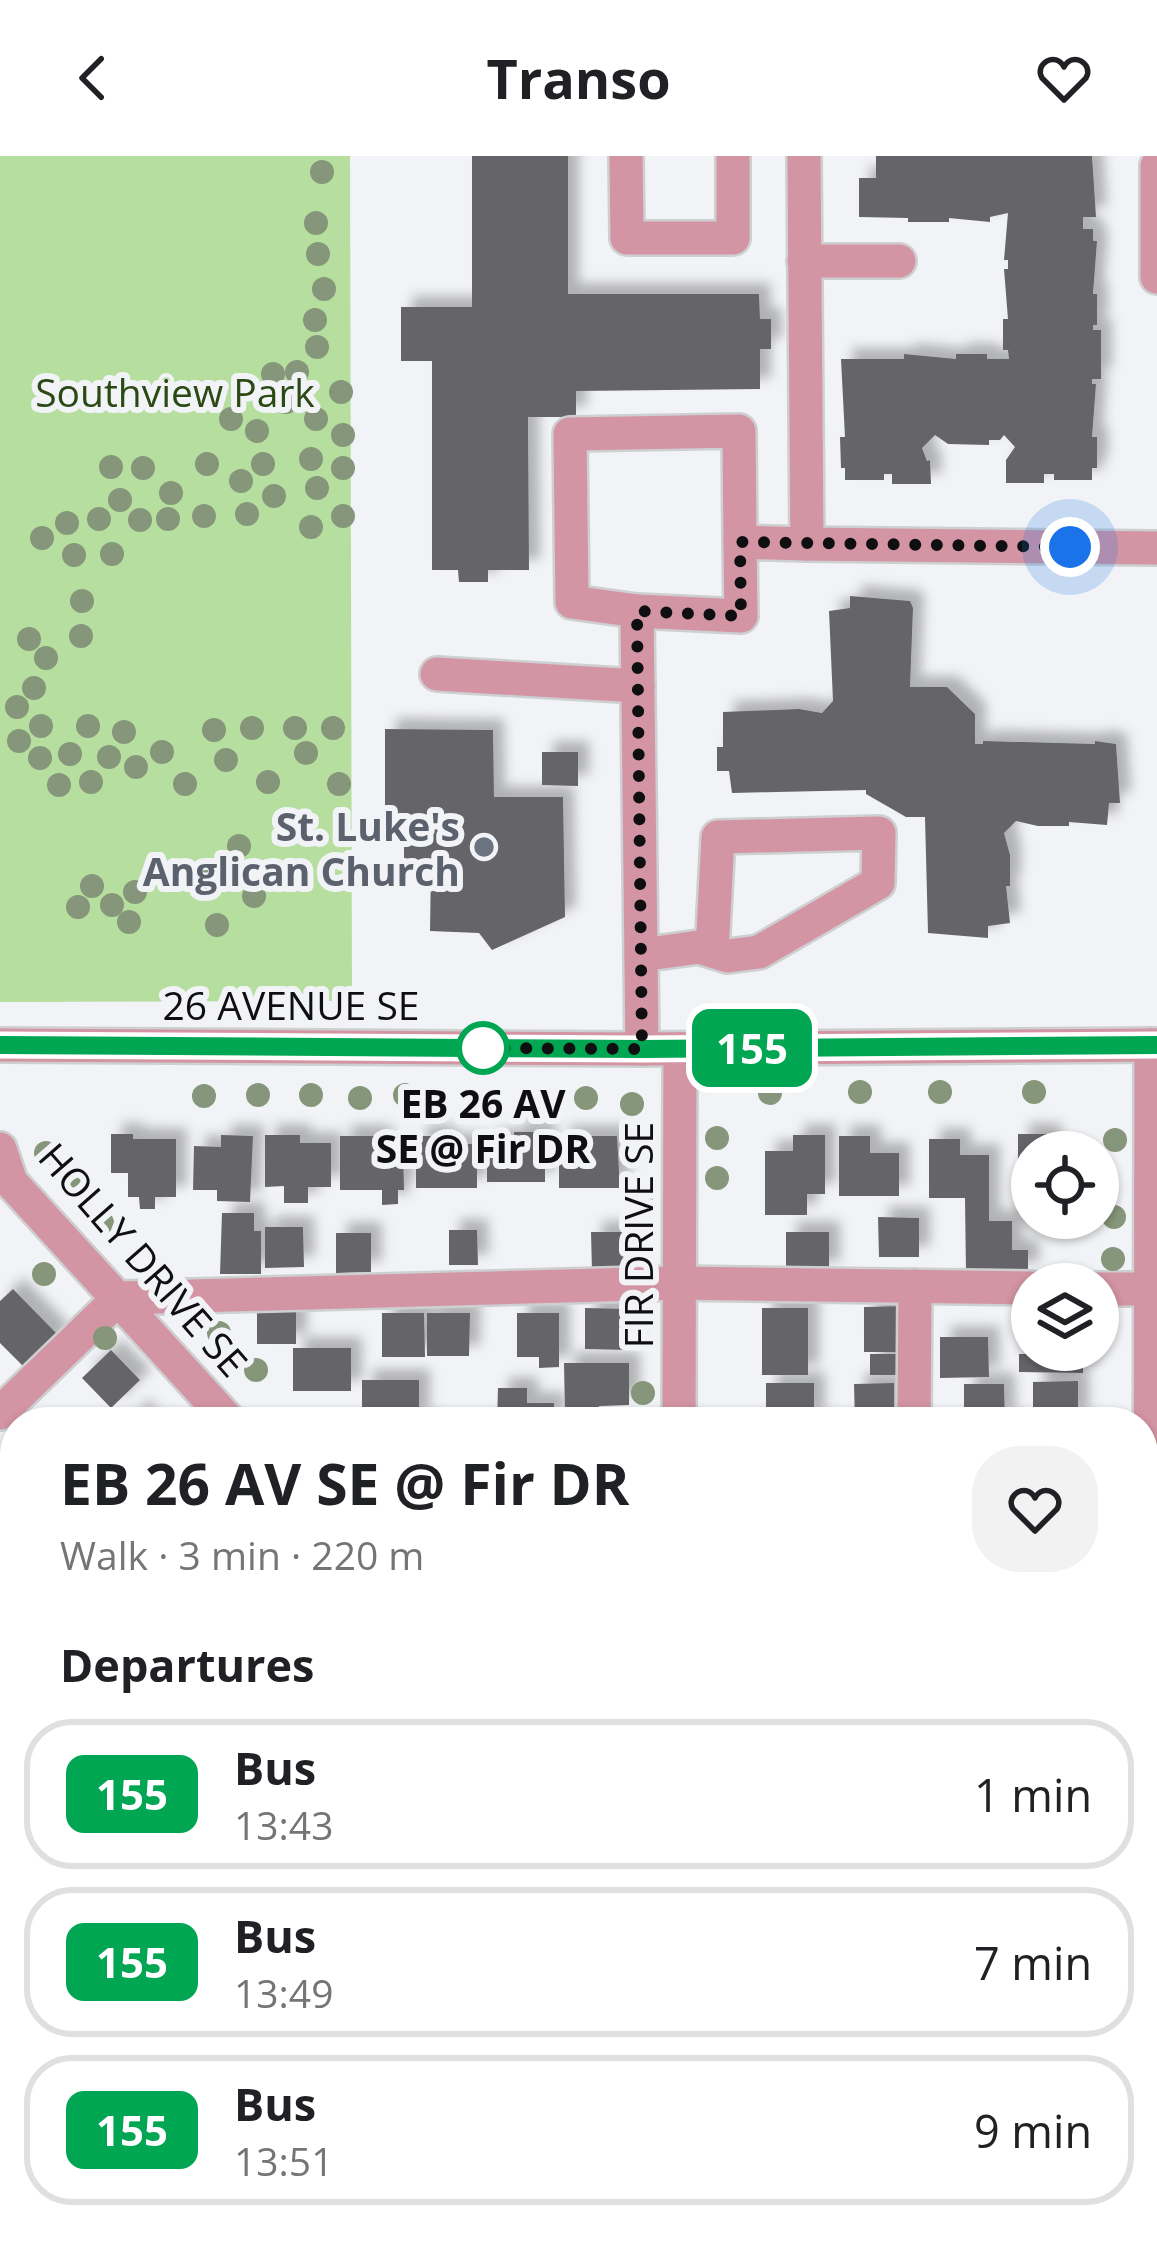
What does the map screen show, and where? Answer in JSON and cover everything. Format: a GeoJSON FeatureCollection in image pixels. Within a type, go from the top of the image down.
{"type":"FeatureCollection","features":[{"type":"Feature","properties":{"kind":"street"},"geometry":{"type":"LineString","coordinates":[[626,156],[627,238],[733,238],[733,156]]}},
{"type":"Feature","properties":{"kind":"street"},"geometry":{"type":"LineString","coordinates":[[804,156],[806,544]]}},
{"type":"Feature","properties":{"kind":"street"},"geometry":{"type":"LineString","coordinates":[[1157,166],[1157,277]]}},
{"type":"Feature","properties":{"kind":"street"},"geometry":{"type":"LineString","coordinates":[[804,261],[899,261]]}},
{"type":"Feature","properties":{"kind":"street"},"geometry":{"type":"LineString","coordinates":[[740,431],[740,542],[741,616],[637,611],[572,602],[570,434],[740,431]]}},
{"type":"Feature","properties":{"kind":"street"},"geometry":{"type":"LineString","coordinates":[[740,542],[1157,548]]}},
{"type":"Feature","properties":{"kind":"street"},"geometry":{"type":"LineString","coordinates":[[637,611],[642,1049]]}},
{"type":"Feature","properties":{"kind":"street"},"geometry":{"type":"LineString","coordinates":[[437,674],[638,686]]}},
{"type":"Feature","properties":{"kind":"street"},"geometry":{"type":"LineString","coordinates":[[641,955],[699,947],[728,956],[759,952],[878,883],[879,833],[718,837],[712,951]]}},
{"type":"Feature","properties":{"kind":"street","name":"26 AVENUE SE"},"geometry":{"type":"LineString","coordinates":[[0,1045],[642,1049],[1154,1045]]}},
{"type":"Feature","properties":{"kind":"street"},"geometry":{"type":"LineString","coordinates":[[1152,1407],[1154,1045]]}},
{"type":"Feature","properties":{"kind":"street","name":"FIR DRIVE SE"},"geometry":{"type":"LineString","coordinates":[[679,1407],[680,1049]]}},
{"type":"Feature","properties":{"kind":"street","name":"HOLLY DRIVE SE"},"geometry":{"type":"LineString","coordinates":[[0,1149],[11,1182],[217,1407]]}},
{"type":"Feature","properties":{"kind":"street"},"geometry":{"type":"LineString","coordinates":[[6,1407],[119,1298],[677,1282],[1011,1288]]}},
{"type":"Feature","properties":{"kind":"street"},"geometry":{"type":"LineString","coordinates":[[914,1407],[915,1286]]}},
{"type":"Feature","properties":{"kind":"street"},"geometry":{"type":"LineString","coordinates":[[1119,1288],[1153,1289]]}},
{"type":"Feature","properties":{"kind":"green space","name":"Southview Park"},"geometry":{"type":"Polygon","coordinates":[[[0,156],[350,156],[352,1001],[0,1002],[0,156]]]}},
{"type":"Feature","properties":{"kind":"building"},"geometry":{"type":"Polygon","coordinates":[[[472,156],[568,156],[568,294],[759,294],[760,319],[771,319],[771,349],[760,349],[760,389],[576,391],[576,417],[528,417],[529,570],[488,570],[488,582],[459,582],[458,570],[432,570],[432,361],[401,361],[401,307],[472,307],[472,156]]]}},
{"type":"Feature","properties":{"kind":"building"},"geometry":{"type":"Polygon","coordinates":[[[876,156],[1092,156],[1096,217],[1083,217],[1083,229],[1093,229],[1093,241],[1097,241],[1093,294],[1097,294],[1097,325],[1093,330],[1101,330],[1101,379],[1092,379],[1096,384],[1092,437],[1097,437],[1097,468],[1092,468],[1092,480],[1054,480],[1054,474],[1044,474],[1044,483],[1006,483],[1006,460],[1015,447],[1004,435],[989,440],[989,445],[948,444],[935,435],[922,448],[930,460],[931,484],[892,484],[892,474],[884,474],[884,480],[845,480],[845,468],[841,468],[840,437],[845,437],[841,359],[904,359],[904,354],[956,359],[956,354],[987,354],[987,359],[1009,359],[1008,350],[1003,350],[1003,319],[1008,319],[1004,269],[1008,269],[1008,260],[1004,260],[1008,213],[990,217],[990,222],[859,217],[859,178],[876,178],[876,156]]]}},
{"type":"Feature","properties":{"kind":"building"},"geometry":{"type":"Polygon","coordinates":[[[850,596],[910,601],[910,687],[947,687],[975,714],[975,744],[1116,744],[1120,803],[1109,803],[1107,825],[1038,826],[1016,821],[1004,833],[1010,855],[1010,886],[1006,886],[1010,923],[988,926],[988,938],[928,933],[925,817],[906,817],[866,790],[732,793],[729,771],[717,771],[723,712],[799,709],[822,713],[833,701],[829,611],[850,608],[850,596]]]}},
{"type":"Feature","properties":{"kind":"building","name":"St. Luke's Anglican Church"},"geometry":{"type":"Polygon","coordinates":[[[385,729],[493,730],[494,797],[563,797],[565,917],[492,950],[479,933],[430,931],[431,866],[404,864],[404,830],[385,827],[385,729]]]}},
{"type":"Feature","properties":{"kind":"building"},"geometry":{"type":"Polygon","coordinates":[[[542,752],[578,752],[578,786],[542,785],[542,752]]]}},
{"type":"Feature","properties":{"kind":"building"},"geometry":{"type":"Polygon","coordinates":[[[514,1132],[545,1132],[545,1182],[487,1182],[487,1140],[514,1140],[514,1132]]]}},
{"type":"Feature","properties":{"kind":"building"},"geometry":{"type":"Polygon","coordinates":[[[111,1134],[176,1139],[176,1197],[155,1197],[155,1209],[140,1209],[139,1197],[128,1197],[128,1173],[111,1173],[111,1134]]]}},
{"type":"Feature","properties":{"kind":"building"},"geometry":{"type":"Polygon","coordinates":[[[221,1135],[253,1136],[250,1202],[217,1201],[217,1190],[193,1190],[194,1146],[221,1147],[221,1135]]]}},
{"type":"Feature","properties":{"kind":"building"},"geometry":{"type":"Polygon","coordinates":[[[265,1135],[300,1135],[300,1143],[331,1143],[331,1187],[308,1187],[308,1203],[284,1203],[284,1186],[265,1187],[265,1135]]]}},
{"type":"Feature","properties":{"kind":"building"},"geometry":{"type":"Polygon","coordinates":[[[793,1135],[825,1135],[825,1194],[807,1194],[807,1215],[765,1215],[765,1151],[793,1151],[793,1135]]]}},
{"type":"Feature","properties":{"kind":"building"},"geometry":{"type":"Polygon","coordinates":[[[340,1136],[381,1136],[381,1148],[403,1148],[404,1190],[398,1190],[398,1204],[382,1205],[382,1190],[340,1190],[340,1136]]]}},
{"type":"Feature","properties":{"kind":"building"},"geometry":{"type":"Polygon","coordinates":[[[416,1136],[445,1136],[445,1144],[477,1144],[477,1188],[416,1188],[416,1136]]]}},
{"type":"Feature","properties":{"kind":"building"},"geometry":{"type":"Polygon","coordinates":[[[559,1136],[617,1136],[620,1188],[559,1188],[559,1136]]]}},
{"type":"Feature","properties":{"kind":"building"},"geometry":{"type":"Polygon","coordinates":[[[839,1136],[870,1136],[870,1153],[899,1153],[899,1196],[839,1196],[839,1136]]]}},
{"type":"Feature","properties":{"kind":"building"},"geometry":{"type":"Polygon","coordinates":[[[929,1139],[960,1139],[960,1155],[989,1155],[989,1221],[1011,1221],[1012,1250],[1028,1250],[1028,1263],[1011,1263],[1011,1273],[966,1273],[965,1198],[929,1198],[929,1139]]]}},
{"type":"Feature","properties":{"kind":"building"},"geometry":{"type":"Polygon","coordinates":[[[222,1213],[254,1213],[254,1231],[261,1231],[261,1274],[220,1274],[222,1213]]]}},
{"type":"Feature","properties":{"kind":"building"},"geometry":{"type":"Polygon","coordinates":[[[878,1217],[919,1218],[919,1257],[879,1257],[878,1217]]]}},
{"type":"Feature","properties":{"kind":"building"},"geometry":{"type":"Polygon","coordinates":[[[265,1227],[303,1227],[304,1267],[265,1268],[265,1227]]]}},
{"type":"Feature","properties":{"kind":"building"},"geometry":{"type":"Polygon","coordinates":[[[449,1230],[477,1230],[478,1265],[449,1265],[449,1230]]]}},
{"type":"Feature","properties":{"kind":"building"},"geometry":{"type":"Polygon","coordinates":[[[591,1232],[629,1232],[629,1271],[592,1271],[591,1232]]]}},
{"type":"Feature","properties":{"kind":"building"},"geometry":{"type":"Polygon","coordinates":[[[786,1232],[829,1232],[829,1272],[786,1271],[786,1232]]]}},
{"type":"Feature","properties":{"kind":"building"},"geometry":{"type":"Polygon","coordinates":[[[336,1233],[371,1233],[371,1272],[336,1273],[336,1233]]]}},
{"type":"Feature","properties":{"kind":"building"},"geometry":{"type":"Polygon","coordinates":[[[13,1289],[60,1337],[27,1370],[0,1343],[0,1301],[13,1289]]]}},
{"type":"Feature","properties":{"kind":"building"},"geometry":{"type":"Polygon","coordinates":[[[907,1306],[907,1352],[864,1352],[864,1307],[907,1306]]]}},
{"type":"Feature","properties":{"kind":"building"},"geometry":{"type":"Polygon","coordinates":[[[585,1308],[629,1309],[629,1350],[585,1349],[585,1308]]]}},
{"type":"Feature","properties":{"kind":"building"},"geometry":{"type":"Polygon","coordinates":[[[762,1308],[808,1308],[808,1375],[762,1375],[762,1308]]]}},
{"type":"Feature","properties":{"kind":"building"},"geometry":{"type":"Polygon","coordinates":[[[257,1309],[296,1309],[296,1344],[257,1344],[257,1309]]]}},
{"type":"Feature","properties":{"kind":"building"},"geometry":{"type":"Polygon","coordinates":[[[382,1313],[424,1313],[425,1357],[382,1357],[382,1313]]]}},
{"type":"Feature","properties":{"kind":"building"},"geometry":{"type":"Polygon","coordinates":[[[427,1313],[470,1313],[469,1356],[427,1356],[427,1313]]]}},
{"type":"Feature","properties":{"kind":"building"},"geometry":{"type":"Polygon","coordinates":[[[517,1313],[559,1313],[559,1367],[539,1368],[539,1357],[517,1357],[517,1313]]]}},
{"type":"Feature","properties":{"kind":"building"},"geometry":{"type":"Polygon","coordinates":[[[940,1337],[988,1337],[989,1377],[940,1378],[940,1337]]]}},
{"type":"Feature","properties":{"kind":"building"},"geometry":{"type":"Polygon","coordinates":[[[293,1348],[351,1348],[351,1391],[293,1391],[293,1348]]]}},
{"type":"Feature","properties":{"kind":"building"},"geometry":{"type":"Polygon","coordinates":[[[111,1350],[140,1380],[110,1407],[82,1378],[111,1350]]]}},
{"type":"Feature","properties":{"kind":"building"},"geometry":{"type":"Polygon","coordinates":[[[870,1354],[908,1354],[908,1375],[870,1375],[870,1354]]]}},
{"type":"Feature","properties":{"kind":"building"},"geometry":{"type":"Polygon","coordinates":[[[564,1363],[629,1363],[629,1405],[565,1407],[564,1363]]]}},
{"type":"Feature","properties":{"kind":"building"},"geometry":{"type":"Polygon","coordinates":[[[1083,1371],[1083,1373],[1019,1372],[1083,1371]]]}},
{"type":"Feature","properties":{"kind":"building"},"geometry":{"type":"Polygon","coordinates":[[[362,1380],[419,1380],[419,1407],[362,1407],[362,1380]]]}},
{"type":"Feature","properties":{"kind":"building"},"geometry":{"type":"Polygon","coordinates":[[[1078,1381],[1078,1407],[1033,1407],[1033,1382],[1078,1381]]]}},
{"type":"Feature","properties":{"kind":"building"},"geometry":{"type":"Polygon","coordinates":[[[766,1383],[814,1383],[814,1407],[766,1407],[766,1383]]]}},
{"type":"Feature","properties":{"kind":"building"},"geometry":{"type":"Polygon","coordinates":[[[894,1383],[894,1407],[855,1407],[854,1384],[894,1383]]]}},
{"type":"Feature","properties":{"kind":"building"},"geometry":{"type":"Polygon","coordinates":[[[964,1384],[1004,1384],[1005,1407],[964,1407],[964,1384]]]}},
{"type":"Feature","properties":{"kind":"building"},"geometry":{"type":"Polygon","coordinates":[[[498,1388],[527,1388],[527,1403],[554,1403],[554,1407],[497,1407],[498,1388]]]}},
{"type":"Feature","properties":{"kind":"bus line","name":"155"},"geometry":{"type":"LineString","coordinates":[[0,1045],[680,1049],[1157,1045]]}},
{"type":"Feature","properties":{"kind":"place","name":"St. Luke's Anglican Church"},"geometry":{"type":"Point","coordinates":[484,847]}},
{"type":"Feature","properties":{"kind":"place","name":"EB 26 AV SE @ Fir DR"},"geometry":{"type":"Point","coordinates":[483,1048]}},
{"type":"Feature","properties":{"kind":"route"},"geometry":{"type":"LineString","coordinates":[[483,1048],[642,1049],[637,611],[741,616],[740,542],[1070,547]]}}]}
